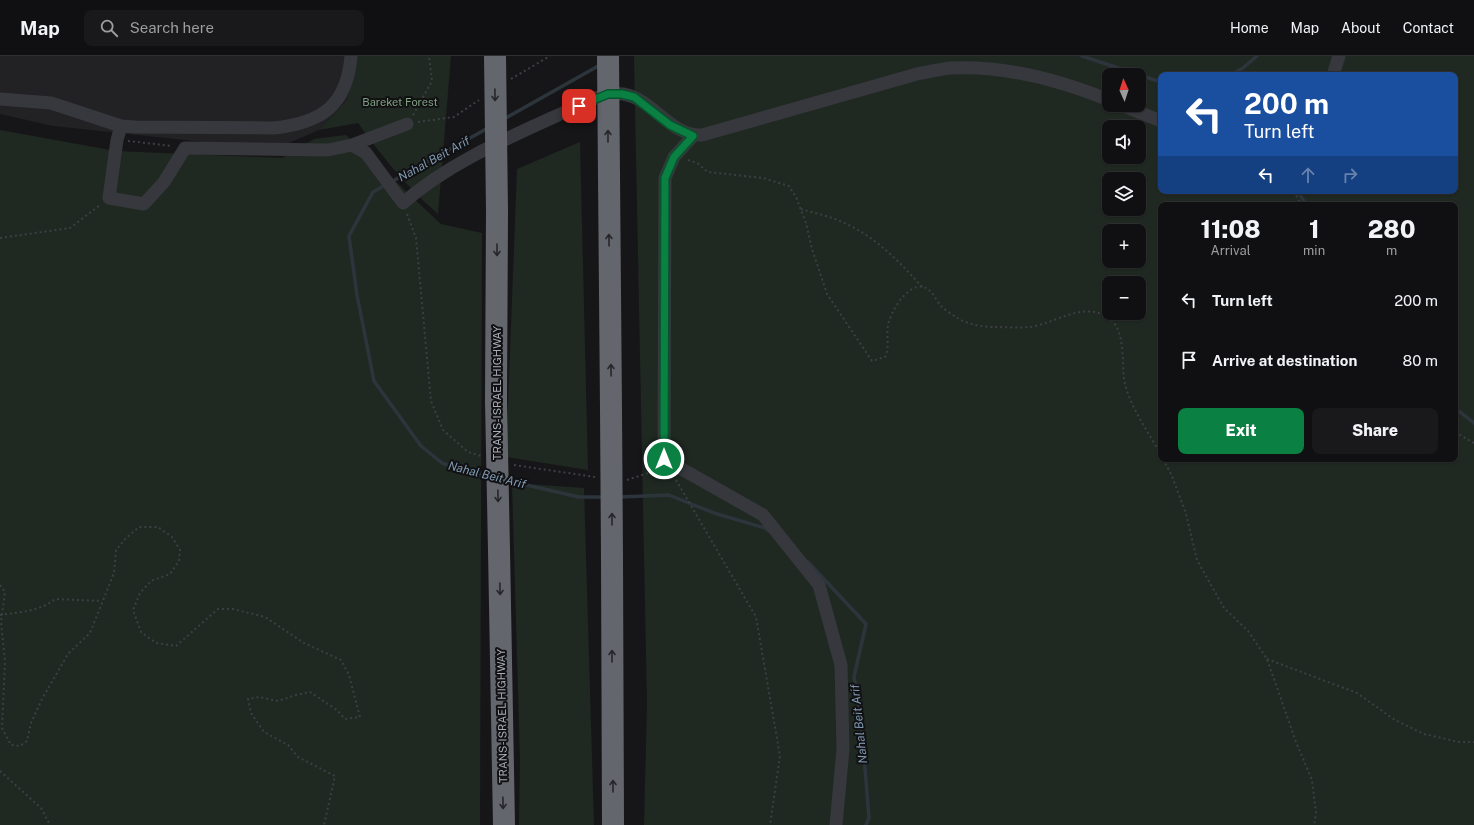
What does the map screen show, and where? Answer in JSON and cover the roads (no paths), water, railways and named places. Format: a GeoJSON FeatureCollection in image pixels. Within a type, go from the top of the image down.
{"type":"FeatureCollection","features":[{"type":"Feature","properties":{"kind":"highway","name":"TRANS-ISRAEL HIGHWAY"},"geometry":{"type":"LineString","coordinates":[[495,56],[497,211],[496,401],[504,825]]}},
{"type":"Feature","properties":{"kind":"highway"},"geometry":{"type":"LineString","coordinates":[[608,56],[613,825]]}},
{"type":"Feature","properties":{"kind":"street"},"geometry":{"type":"LineString","coordinates":[[0,98],[51,103],[121,126],[274,128],[302,124],[322,115],[331,107],[347,80],[351,56]]}},
{"type":"Feature","properties":{"kind":"street"},"geometry":{"type":"LineString","coordinates":[[1334,72],[1340,56]]}},
{"type":"Feature","properties":{"kind":"street"},"geometry":{"type":"LineString","coordinates":[[352,146],[366,153],[403,203],[423,186],[456,164],[592,99],[608,94],[622,94],[634,97],[670,125],[693,136],[702,135],[917,74],[950,68],[986,68],[1031,74],[1102,98]]}},
{"type":"Feature","properties":{"kind":"street"},"geometry":{"type":"LineString","coordinates":[[1138,112],[1158,120]]}},
{"type":"Feature","properties":{"kind":"street"},"geometry":{"type":"LineString","coordinates":[[121,126],[117,140],[109,198],[144,204],[164,182],[185,148],[328,150],[352,146],[407,124]]}},
{"type":"Feature","properties":{"kind":"street"},"geometry":{"type":"LineString","coordinates":[[693,136],[674,157],[665,178],[664,459],[763,515],[819,585],[842,665],[843,749],[836,825]]}},
{"type":"Feature","properties":{"kind":"waterway","name":"Nahal Beit Arif"},"geometry":{"type":"LineString","coordinates":[[1082,56],[1158,81]]}},
{"type":"Feature","properties":{"kind":"waterway","name":"Nahal Beit Arif"},"geometry":{"type":"LineString","coordinates":[[1236,72],[1243,68],[1257,56]]}},
{"type":"Feature","properties":{"kind":"waterway","name":"Nahal Beit Arif"},"geometry":{"type":"LineString","coordinates":[[504,119],[600,65]]}},
{"type":"Feature","properties":{"kind":"waterway","name":"Nahal Beit Arif"},"geometry":{"type":"LineString","coordinates":[[488,128],[373,192],[349,236],[357,295],[374,381],[421,446],[442,463],[467,472],[489,477]]}},
{"type":"Feature","properties":{"kind":"waterway"},"geometry":{"type":"LineString","coordinates":[[1300,194],[1304,202]]}},
{"type":"Feature","properties":{"kind":"waterway"},"geometry":{"type":"LineString","coordinates":[[1458,410],[1474,423]]}},
{"type":"Feature","properties":{"kind":"waterway","name":"Nahal Beit Arif"},"geometry":{"type":"LineString","coordinates":[[505,480],[579,497],[605,497]]}},
{"type":"Feature","properties":{"kind":"waterway","name":"Nahal Beit Arif"},"geometry":{"type":"LineString","coordinates":[[620,497],[669,495],[714,513],[765,528],[769,531]]}},
{"type":"Feature","properties":{"kind":"waterway","name":"Nahal Beit Arif"},"geometry":{"type":"LineString","coordinates":[[808,562],[866,624],[854,677],[861,719],[869,818],[866,825]]}},
{"type":"Feature","properties":{"kind":"park label","name":"Bareket Forest"},"geometry":{"type":"Point","coordinates":[400,102]}}]}
